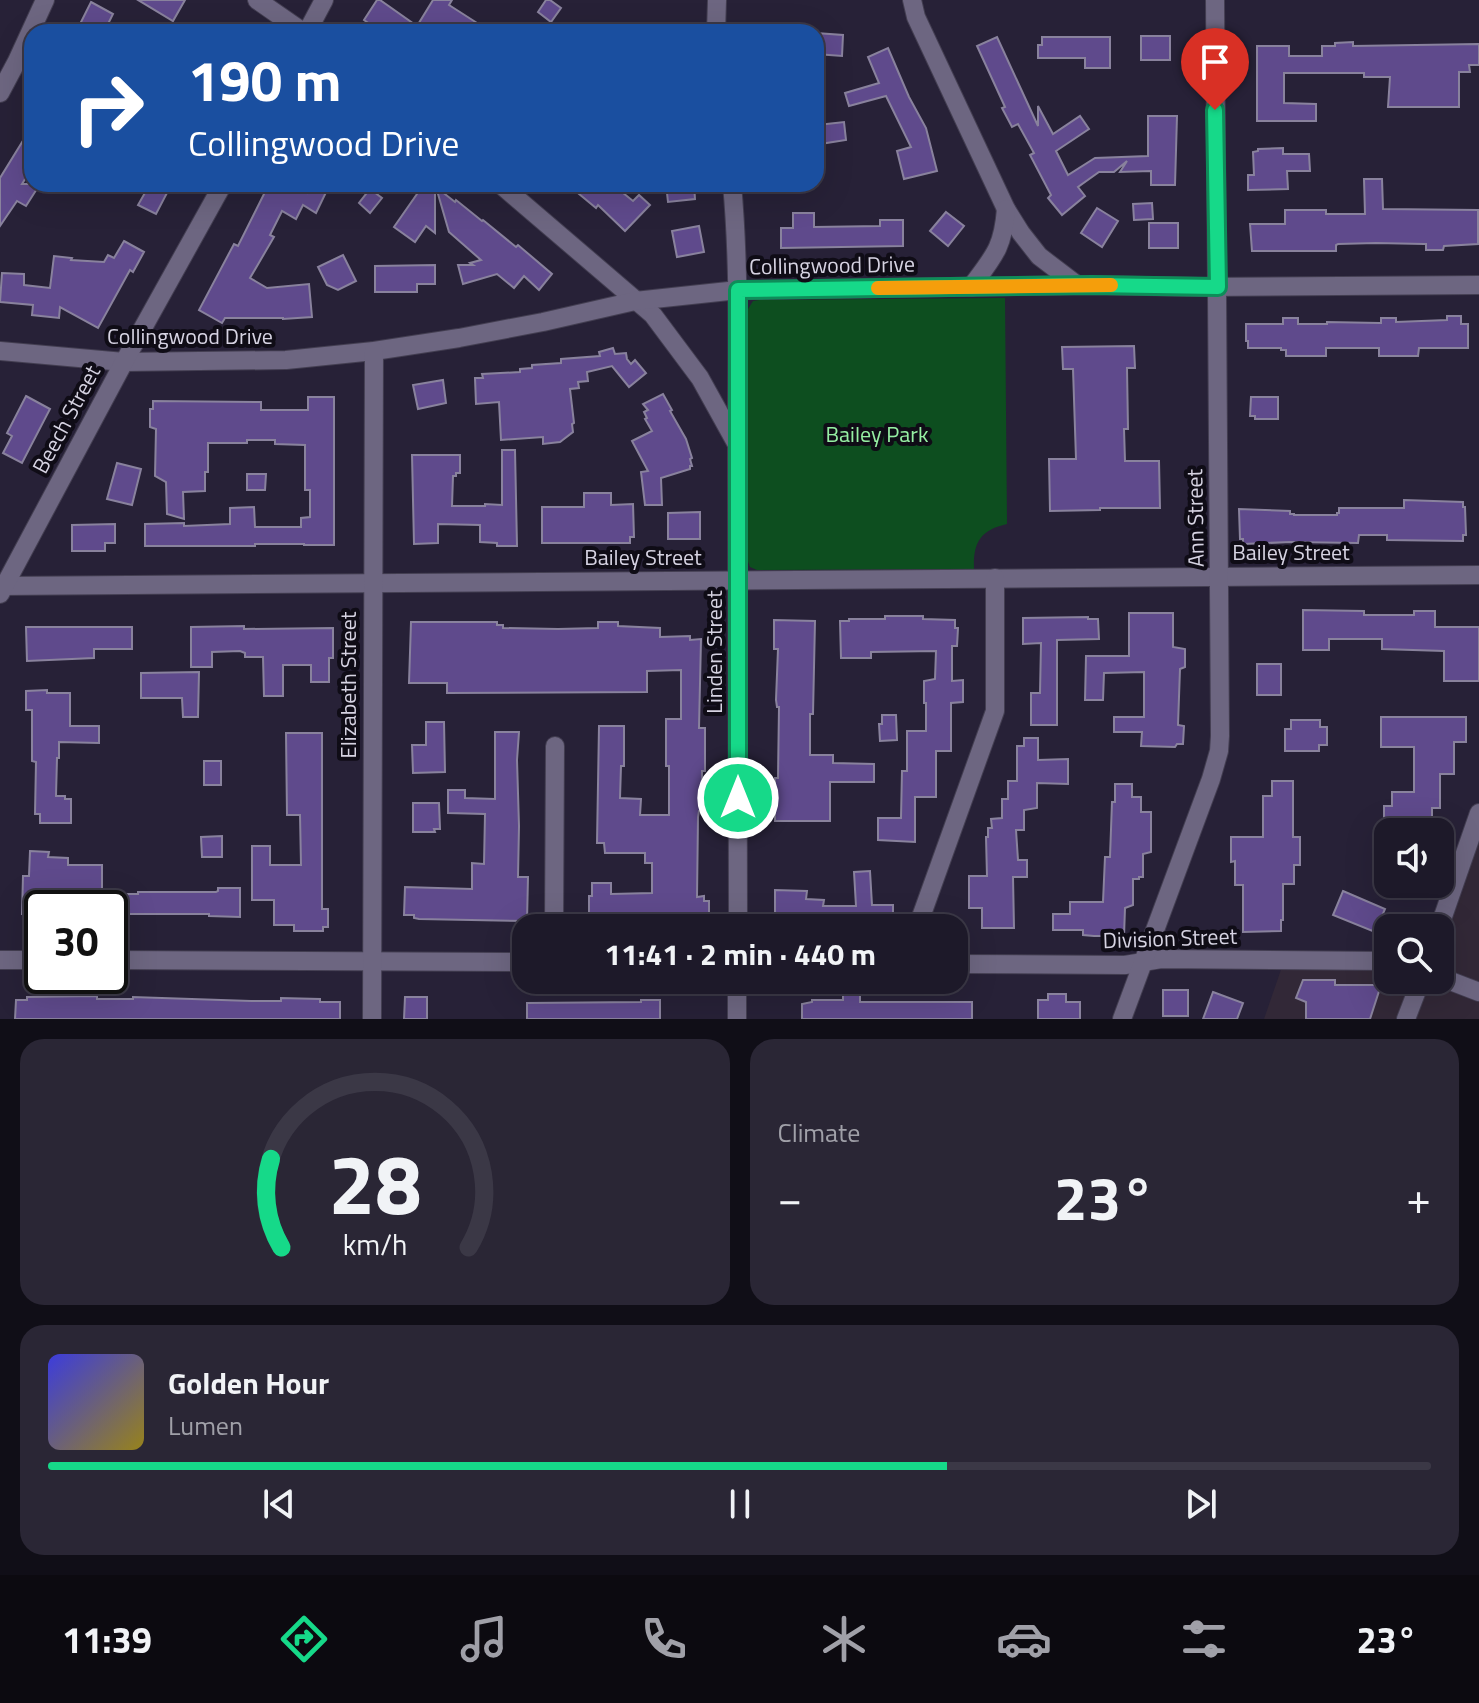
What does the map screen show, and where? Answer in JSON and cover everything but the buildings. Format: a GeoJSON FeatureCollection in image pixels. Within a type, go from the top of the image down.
{"type":"FeatureCollection","features":[{"type":"Feature","properties":{"kind":"street"},"geometry":{"type":"LineString","coordinates":[[34,24],[45,0]]}},
{"type":"Feature","properties":{"kind":"street"},"geometry":{"type":"LineString","coordinates":[[257,0],[293,24]]}},
{"type":"Feature","properties":{"kind":"street"},"geometry":{"type":"LineString","coordinates":[[310,24],[324,0]]}},
{"type":"Feature","properties":{"kind":"street"},"geometry":{"type":"LineString","coordinates":[[716,24],[717,0]]}},
{"type":"Feature","properties":{"kind":"street"},"geometry":{"type":"LineString","coordinates":[[903,0],[926,0]]}},
{"type":"Feature","properties":{"kind":"street"},"geometry":{"type":"LineString","coordinates":[[912,0],[916,17],[1006,209],[1039,256],[1077,285]]}},
{"type":"Feature","properties":{"kind":"street","name":"Ann Street"},"geometry":{"type":"LineString","coordinates":[[1122,1019],[1219,751],[1215,0]]}},
{"type":"Feature","properties":{"kind":"street"},"geometry":{"type":"LineString","coordinates":[[0,93],[24,46]]}},
{"type":"Feature","properties":{"kind":"street","name":"Beech Street"},"geometry":{"type":"LineString","coordinates":[[1,589],[219,192]]}},
{"type":"Feature","properties":{"kind":"street"},"geometry":{"type":"LineString","coordinates":[[509,192],[653,315],[700,378],[737,446]]}},
{"type":"Feature","properties":{"kind":"street","name":"Linden Street"},"geometry":{"type":"LineString","coordinates":[[733,192],[738,290],[738,914]]}},
{"type":"Feature","properties":{"kind":"street"},"geometry":{"type":"LineString","coordinates":[[971,287],[998,250],[1006,209]]}},
{"type":"Feature","properties":{"kind":"street","name":"Collingwood Drive"},"geometry":{"type":"LineString","coordinates":[[0,351],[124,362],[286,360],[471,336],[635,301],[738,290],[1077,285],[1479,285]]}},
{"type":"Feature","properties":{"kind":"street","name":"Elizabeth Street"},"geometry":{"type":"LineString","coordinates":[[372,1019],[374,351]]}},
{"type":"Feature","properties":{"kind":"street","name":"Bailey Street"},"geometry":{"type":"LineString","coordinates":[[1,589],[372,583],[1479,575]]}},
{"type":"Feature","properties":{"kind":"street"},"geometry":{"type":"LineString","coordinates":[[922,914],[995,711],[995,578]]}},
{"type":"Feature","properties":{"kind":"street"},"geometry":{"type":"LineString","coordinates":[[554,914],[555,746]]}},
{"type":"Feature","properties":{"kind":"street"},"geometry":{"type":"LineString","coordinates":[[1444,914],[1479,813]]}},
{"type":"Feature","properties":{"kind":"street","name":"Division Street"},"geometry":{"type":"LineString","coordinates":[[968,964],[1125,965],[1161,959],[1374,961]]}},
{"type":"Feature","properties":{"kind":"street"},"geometry":{"type":"LineString","coordinates":[[0,960],[24,960]]}},
{"type":"Feature","properties":{"kind":"street"},"geometry":{"type":"LineString","coordinates":[[128,960],[512,962]]}},
{"type":"Feature","properties":{"kind":"street"},"geometry":{"type":"LineString","coordinates":[[1454,982],[1479,992]]}},
{"type":"Feature","properties":{"kind":"street"},"geometry":{"type":"LineString","coordinates":[[737,994],[737,1019]]}},
{"type":"Feature","properties":{"kind":"street"},"geometry":{"type":"LineString","coordinates":[[1406,1019],[1416,994]]}},
{"type":"Feature","properties":{"kind":"shaded area"},"geometry":{"type":"Polygon","coordinates":[[[1479,820],[1479,1019],[1264,1019],[1284,961],[1374,962],[1374,994],[1454,994],[1454,914],[1446,914],[1479,820]]]}},
{"type":"Feature","properties":{"kind":"green space","name":"Bailey Park"},"geometry":{"type":"Polygon","coordinates":[[[1005,298],[1007,524],[990,530],[980,539],[974,569],[757,570],[750,567],[747,559],[748,309],[753,301],[1005,298]]]}},
{"type":"Feature","properties":{"kind":"slow traffic"},"geometry":{"type":"LineString","coordinates":[[878,288],[1111,285]]}},
{"type":"Feature","properties":{"kind":"route"},"geometry":{"type":"LineString","coordinates":[[738,798],[738,290],[1092,285],[1218,287],[1215,110]]}}]}
